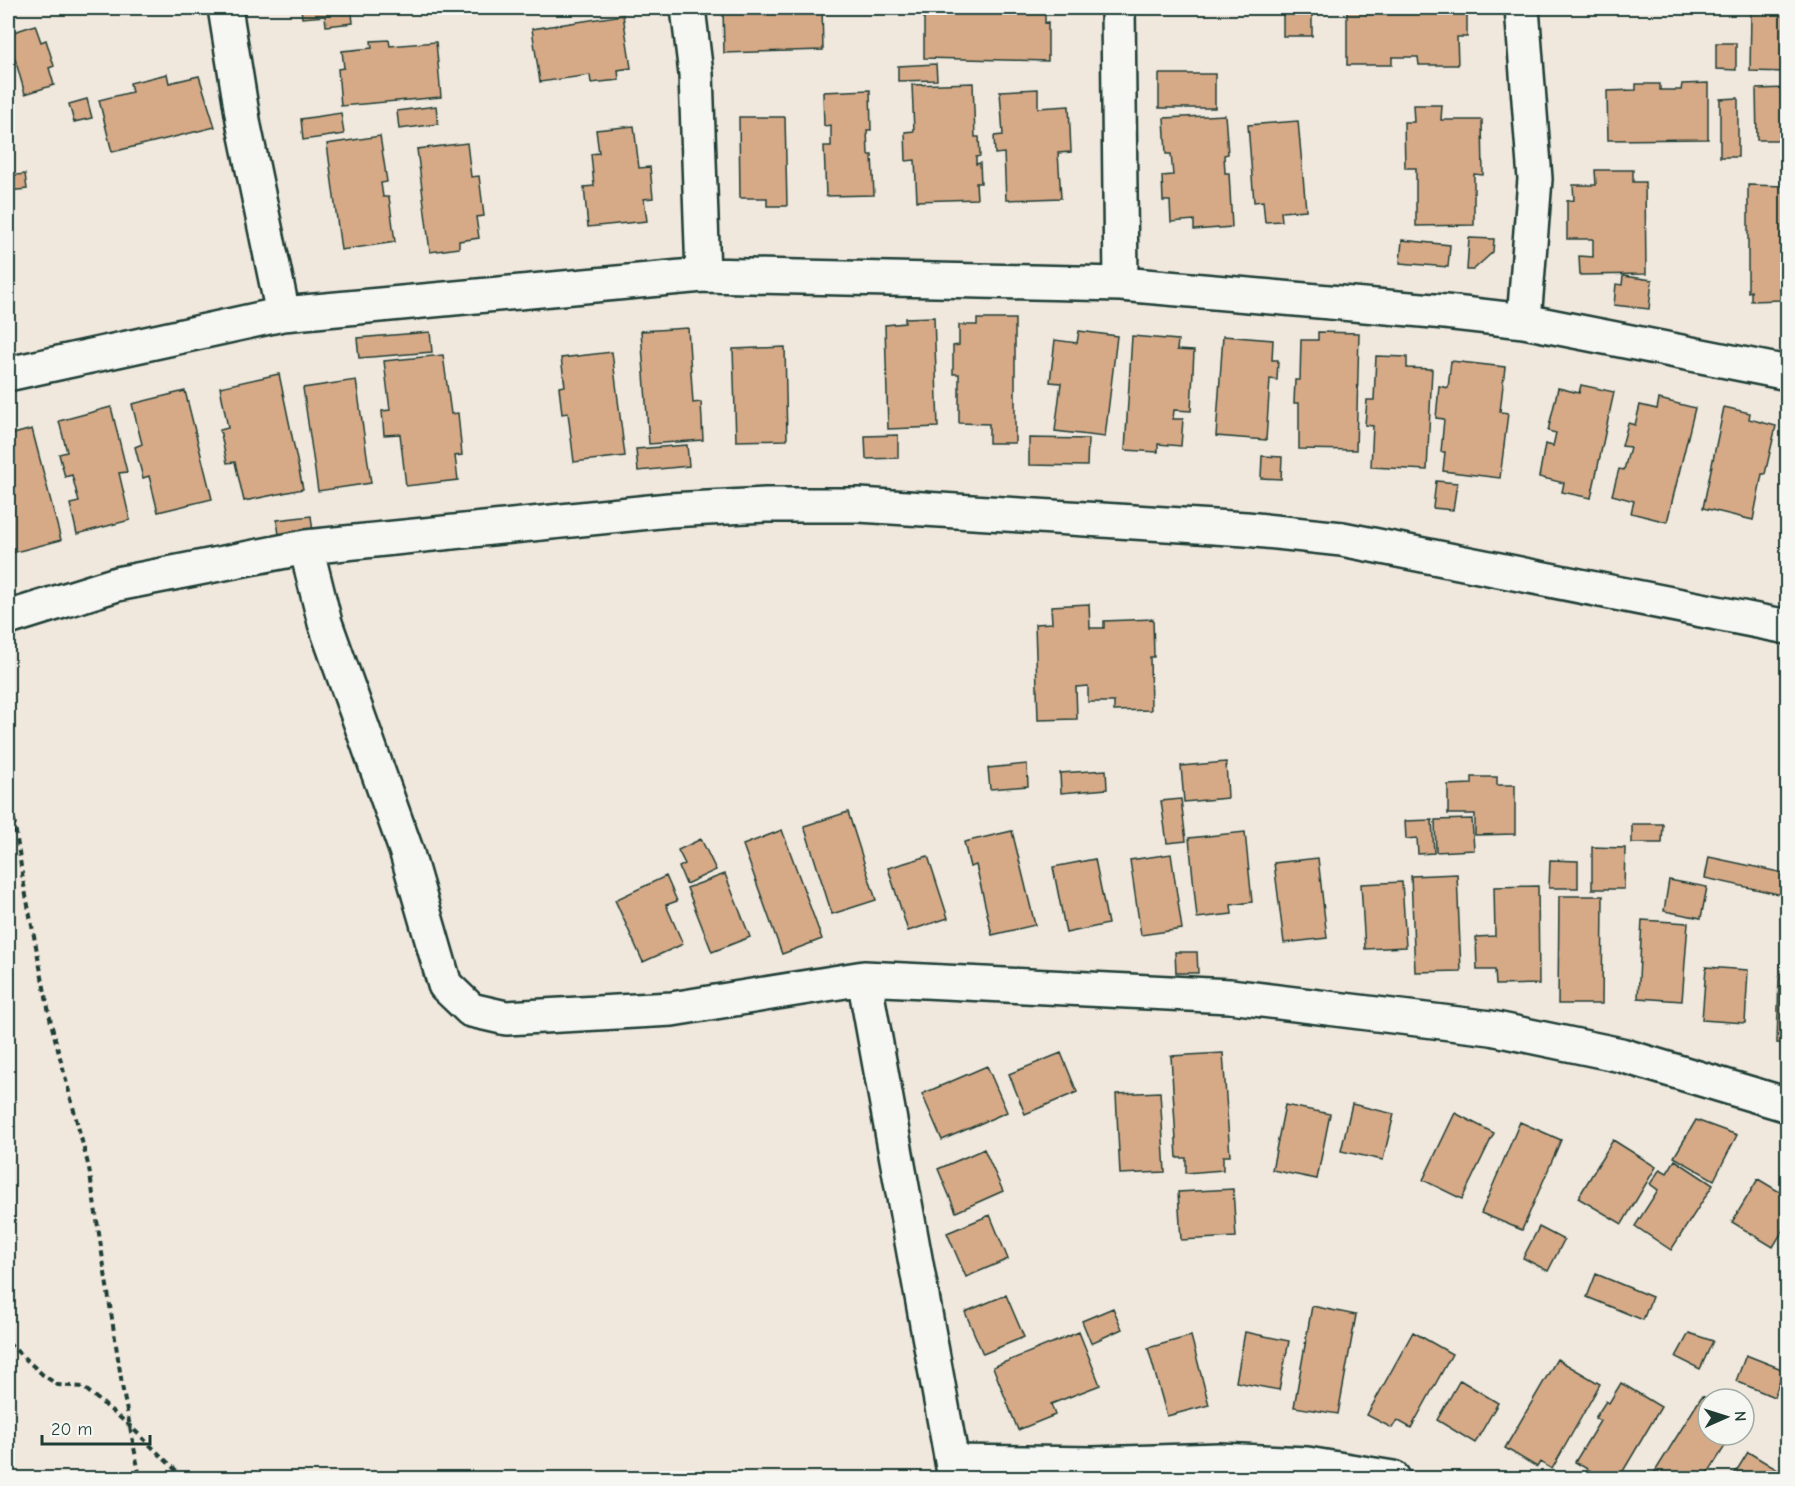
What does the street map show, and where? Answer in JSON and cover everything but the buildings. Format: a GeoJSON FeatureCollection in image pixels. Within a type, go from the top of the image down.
{"type":"FeatureCollection","features":[{"type":"Feature","properties":{"kind":"street"},"geometry":{"type":"LineString","coordinates":[[225,8],[244,126],[283,314]]}},
{"type":"Feature","properties":{"kind":"street"},"geometry":{"type":"LineString","coordinates":[[688,8],[696,74],[703,275]]}},
{"type":"Feature","properties":{"kind":"street"},"geometry":{"type":"LineString","coordinates":[[1118,8],[1121,284]]}},
{"type":"Feature","properties":{"kind":"street"},"geometry":{"type":"LineString","coordinates":[[1522,8],[1534,179],[1524,321]]}},
{"type":"Feature","properties":{"kind":"street"},"geometry":{"type":"LineString","coordinates":[[8,374],[283,314],[703,275],[1121,284],[1445,312],[1524,321],[1788,373]]}},
{"type":"Feature","properties":{"kind":"street"},"geometry":{"type":"LineString","coordinates":[[8,618],[117,584],[306,547],[669,510],[766,505],[859,505],[1246,529],[1342,539],[1787,623]]}},
{"type":"Feature","properties":{"kind":"street"},"geometry":{"type":"LineString","coordinates":[[306,547],[325,623],[406,850],[445,985],[471,1010],[506,1018],[672,1009],[864,978],[1230,996],[1491,1028],[1621,1055],[1788,1105]]}},
{"type":"Feature","properties":{"kind":"street"},"geometry":{"type":"LineString","coordinates":[[864,978],[953,1470],[1220,1460],[1307,1464],[1393,1479]]}},
{"type":"Feature","properties":{"kind":"path"},"geometry":{"type":"LineString","coordinates":[[8,778],[23,880],[51,1023],[89,1168],[129,1425],[140,1479]]}},
{"type":"Feature","properties":{"kind":"path"},"geometry":{"type":"LineString","coordinates":[[8,1343],[43,1375],[58,1385],[83,1387],[129,1425],[184,1479]]}}]}
